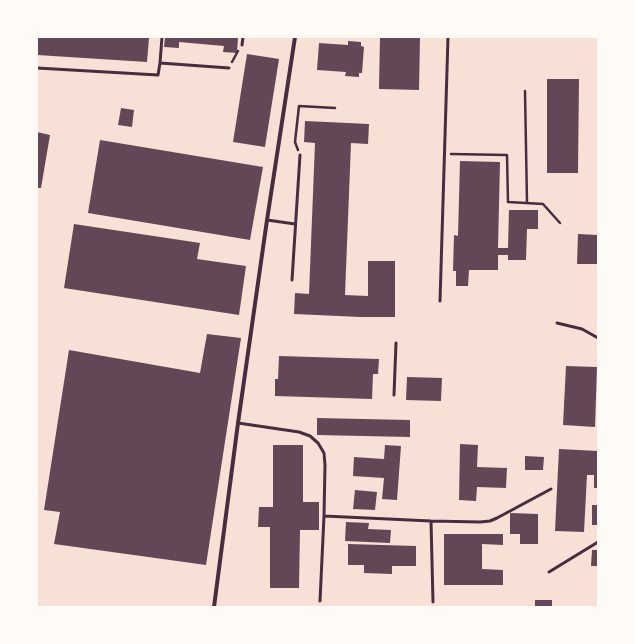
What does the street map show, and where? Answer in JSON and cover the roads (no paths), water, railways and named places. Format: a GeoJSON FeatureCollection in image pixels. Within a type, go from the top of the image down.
{"type":"FeatureCollection","features":[{"type":"Feature","properties":{"kind":"street"},"geometry":{"type":"LineString","coordinates":[[214,605],[238,423],[295,37]]}},
{"type":"Feature","properties":{"kind":"lane"},"geometry":{"type":"LineString","coordinates":[[37,68],[158,75],[162,37]]}},
{"type":"Feature","properties":{"kind":"lane"},"geometry":{"type":"LineString","coordinates":[[242,45],[243,37]]}},
{"type":"Feature","properties":{"kind":"lane"},"geometry":{"type":"LineString","coordinates":[[440,301],[448,37]]}},
{"type":"Feature","properties":{"kind":"lane"},"geometry":{"type":"LineString","coordinates":[[160,63],[229,68]]}},
{"type":"Feature","properties":{"kind":"lane"},"geometry":{"type":"LineString","coordinates":[[292,280],[300,155]]}},
{"type":"Feature","properties":{"kind":"lane"},"geometry":{"type":"LineString","coordinates":[[267,220],[295,224]]}},
{"type":"Feature","properties":{"kind":"lane"},"geometry":{"type":"LineString","coordinates":[[557,323],[582,329],[598,338]]}},
{"type":"Feature","properties":{"kind":"lane"},"geometry":{"type":"LineString","coordinates":[[394,395],[396,343]]}},
{"type":"Feature","properties":{"kind":"lane"},"geometry":{"type":"LineString","coordinates":[[238,423],[299,432],[310,436],[318,443],[324,453],[326,465],[320,601]]}},
{"type":"Feature","properties":{"kind":"lane"},"geometry":{"type":"LineString","coordinates":[[324,516],[480,522],[490,520],[551,489]]}},
{"type":"Feature","properties":{"kind":"lane"},"geometry":{"type":"LineString","coordinates":[[431,521],[433,602]]}},
{"type":"Feature","properties":{"kind":"lane"},"geometry":{"type":"LineString","coordinates":[[548,572],[598,542]]}}]}
